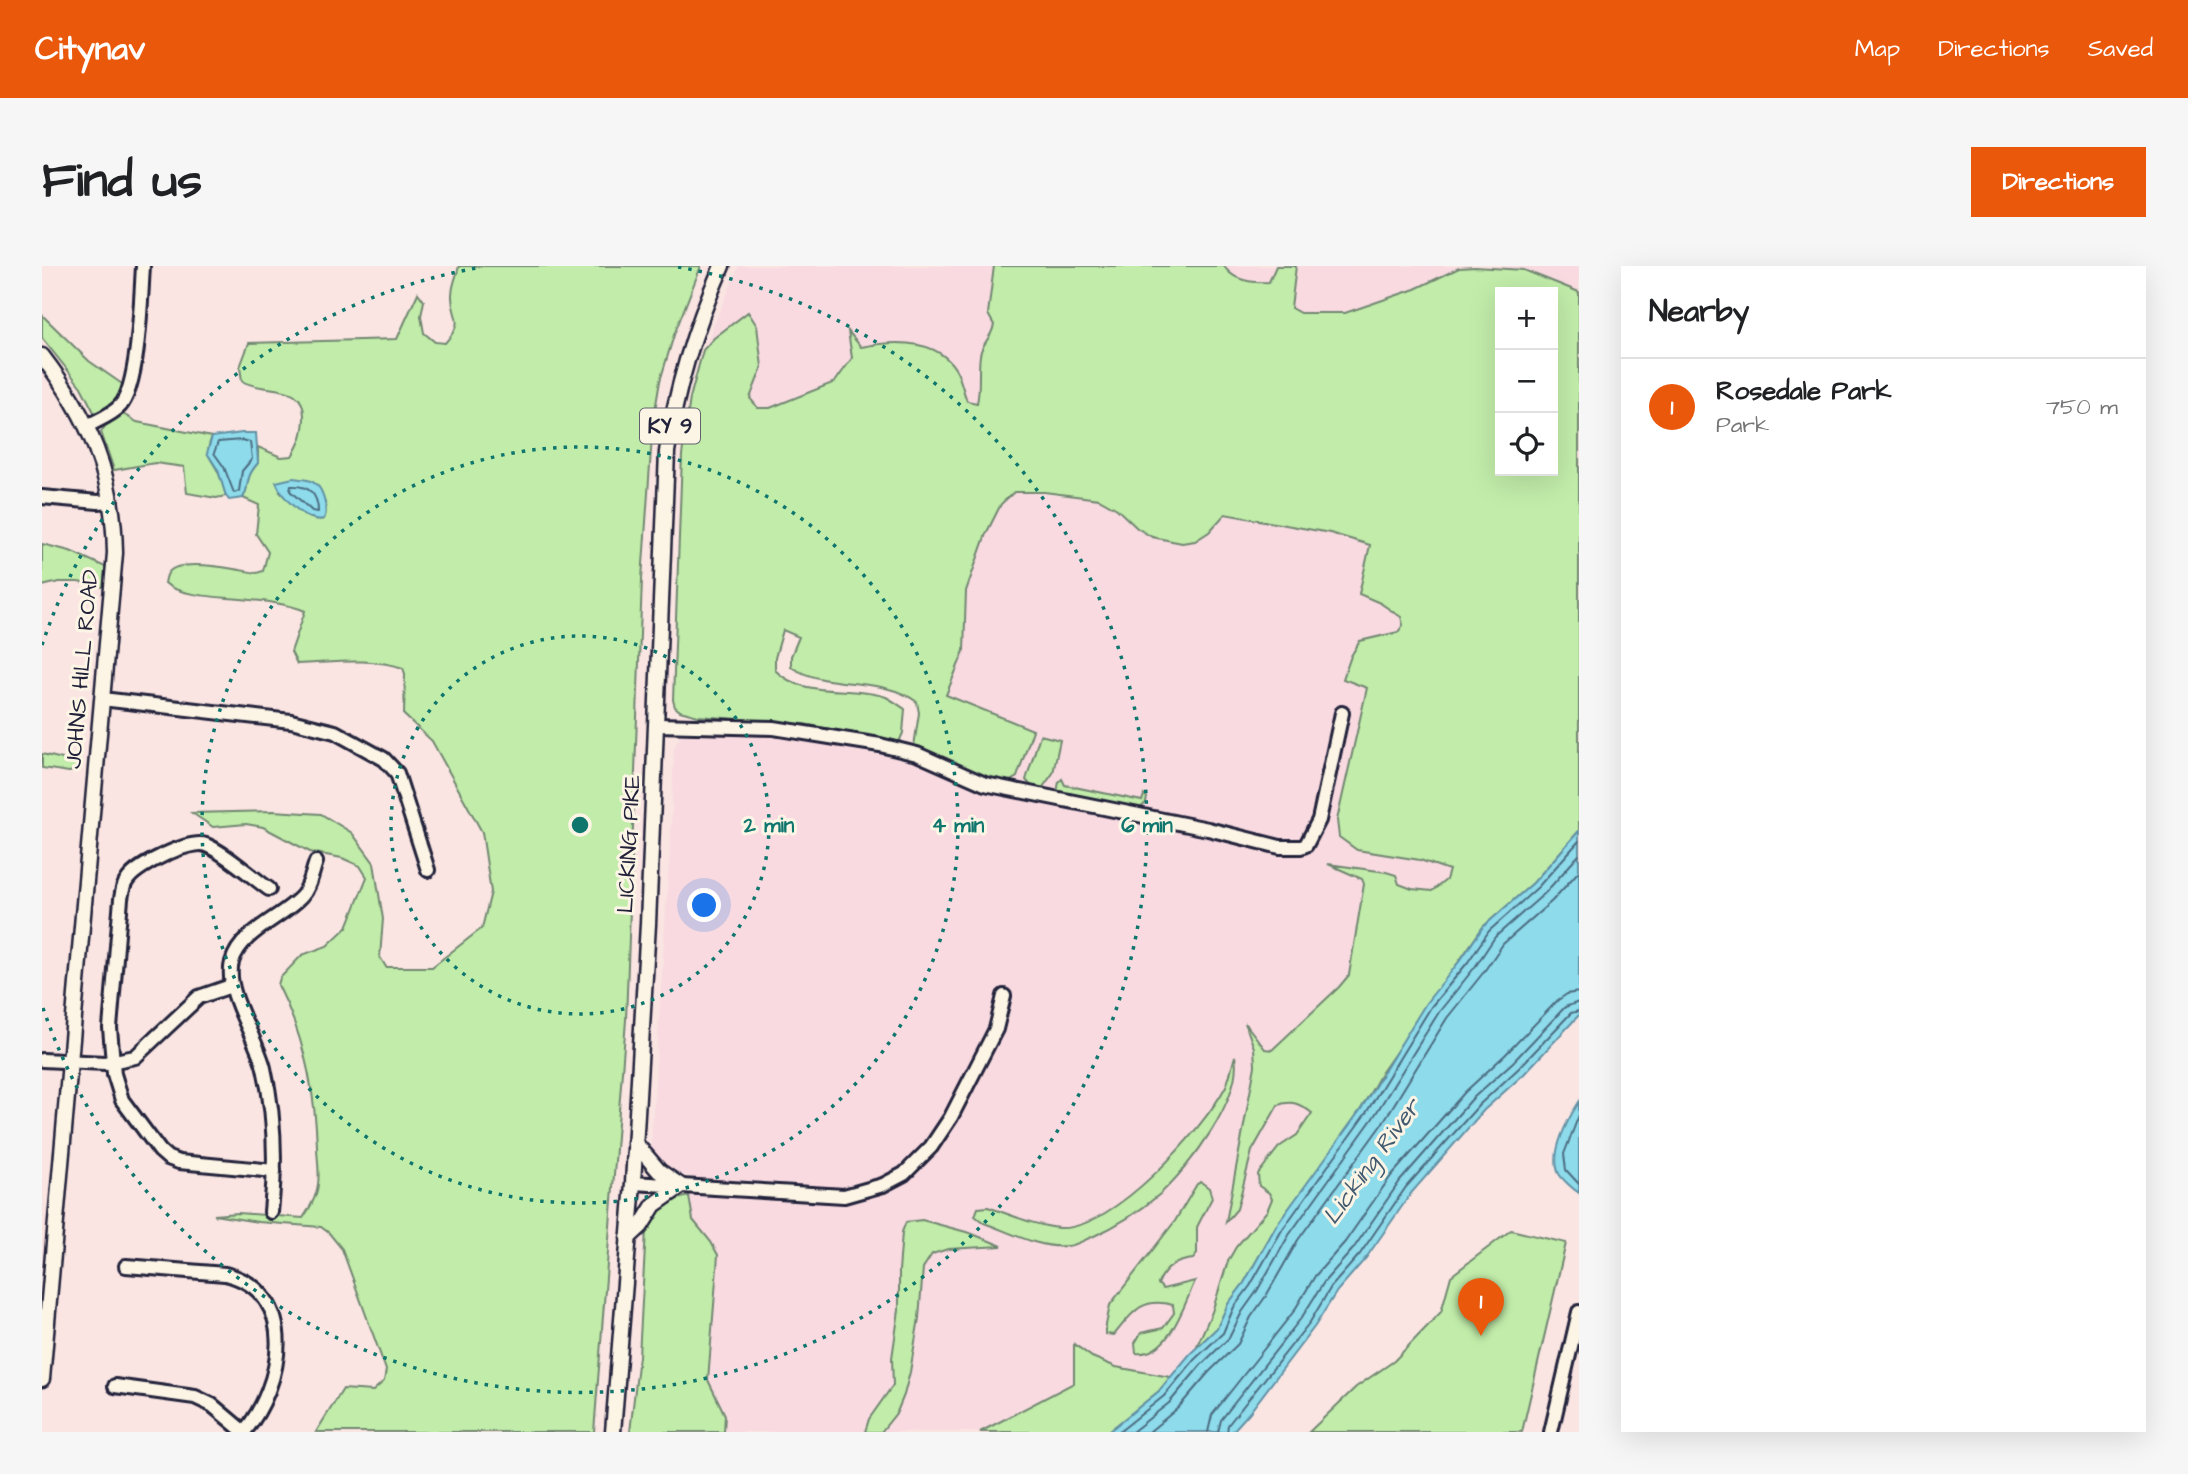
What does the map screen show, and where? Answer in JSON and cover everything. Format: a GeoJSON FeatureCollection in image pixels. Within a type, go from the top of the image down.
{"type":"FeatureCollection","features":[{"type":"Feature","properties":{"kind":"main road","name":"LICKING PIKE"},"geometry":{"type":"LineString","coordinates":[[612,1432],[633,1183],[657,725],[665,481],[671,420],[692,339],[722,266]]}},
{"type":"Feature","properties":{"kind":"main road","name":"JOHNS HILL ROAD"},"geometry":{"type":"LineString","coordinates":[[42,356],[63,383],[87,426],[101,460],[111,501],[115,553],[42,1369]]}},
{"type":"Feature","properties":{"kind":"main road"},"geometry":{"type":"LineString","coordinates":[[628,1238],[641,1226],[654,1205],[681,1185],[659,1171],[635,1143]]}},
{"type":"Feature","properties":{"kind":"street"},"geometry":{"type":"LineString","coordinates":[[87,426],[117,409],[128,393],[134,362],[143,266]]}},
{"type":"Feature","properties":{"kind":"street"},"geometry":{"type":"LineString","coordinates":[[42,497],[111,501]]}},
{"type":"Feature","properties":{"kind":"street"},"geometry":{"type":"LineString","coordinates":[[102,699],[310,724],[335,732],[384,759],[397,773],[428,870]]}},
{"type":"Feature","properties":{"kind":"street"},"geometry":{"type":"LineString","coordinates":[[657,725],[774,728],[880,745],[917,754],[985,784],[1198,827],[1280,847],[1301,847],[1310,839],[1319,820],[1342,713]]}},
{"type":"Feature","properties":{"kind":"street"},"geometry":{"type":"LineString","coordinates":[[269,889],[211,848],[198,843],[133,872],[126,881],[121,899],[110,1028],[113,1063],[122,1100],[168,1158],[180,1162],[274,1171]]}},
{"type":"Feature","properties":{"kind":"street"},"geometry":{"type":"LineString","coordinates":[[271,1212],[275,1154],[265,1072],[231,986],[232,962],[239,948],[301,897],[316,862]]}},
{"type":"Feature","properties":{"kind":"street"},"geometry":{"type":"LineString","coordinates":[[42,1060],[113,1063],[135,1057],[199,997],[231,986]]}},
{"type":"Feature","properties":{"kind":"street"},"geometry":{"type":"LineString","coordinates":[[633,1183],[844,1196],[883,1185],[905,1174],[931,1147],[951,1117],[996,1028],[1004,996]]}},
{"type":"Feature","properties":{"kind":"street"},"geometry":{"type":"LineString","coordinates":[[115,1385],[195,1397],[212,1405],[244,1432],[265,1402],[276,1366],[274,1319],[265,1298],[251,1284],[225,1274],[126,1266]]}},
{"type":"Feature","properties":{"kind":"street"},"geometry":{"type":"LineString","coordinates":[[1552,1432],[1579,1312]]}},
{"type":"Feature","properties":{"kind":"shaded area"},"geometry":{"type":"Polygon","coordinates":[[[739,266],[994,266],[988,314],[994,325],[991,338],[980,353],[981,384],[977,403],[967,401],[956,370],[877,344],[861,347],[848,332],[852,358],[835,382],[770,408],[758,408],[750,398],[762,367],[728,329],[714,338],[703,350],[739,266]]]}},
{"type":"Feature","properties":{"kind":"shaded area"},"geometry":{"type":"Polygon","coordinates":[[[1224,266],[1276,266],[1269,282],[1251,283],[1228,272],[1224,266]]]}},
{"type":"Feature","properties":{"kind":"shaded area"},"geometry":{"type":"Polygon","coordinates":[[[1296,266],[1579,266],[1579,292],[1524,270],[1459,268],[1415,289],[1345,313],[1300,313],[1291,308],[1296,266]]]}},
{"type":"Feature","properties":{"kind":"shaded area"},"geometry":{"type":"Polygon","coordinates":[[[1014,492],[1099,499],[1127,517],[1195,541],[1209,533],[1225,514],[1330,533],[1370,545],[1359,594],[1402,617],[1403,625],[1399,632],[1383,637],[1351,656],[1343,679],[1367,688],[1337,820],[1339,837],[1357,850],[1420,860],[1450,869],[1446,880],[1433,891],[1412,889],[1386,872],[1331,865],[1362,880],[1364,884],[1349,975],[1271,1050],[1265,1049],[1246,1026],[1254,1048],[1255,1066],[1227,1221],[1237,1209],[1252,1151],[1278,1105],[1287,1102],[1299,1103],[1312,1113],[1297,1135],[1279,1147],[1269,1193],[1272,1198],[1267,1211],[1236,1247],[1228,1261],[1212,1312],[1196,1348],[1170,1377],[1116,1367],[1092,1357],[1075,1344],[1074,1383],[980,1432],[724,1432],[725,1415],[708,1380],[718,1255],[693,1220],[689,1176],[678,1175],[667,1168],[651,1147],[674,748],[677,741],[683,735],[709,733],[770,734],[826,742],[918,762],[959,781],[985,788],[1288,853],[1300,850],[1281,843],[998,783],[946,695],[964,651],[966,591],[986,534],[1001,504],[1014,492]]]}},
{"type":"Feature","properties":{"kind":"green space"},"geometry":{"type":"Polygon","coordinates":[[[459,266],[701,266],[674,335],[660,381],[653,422],[642,579],[626,1020],[594,1432],[316,1432],[343,1389],[373,1391],[384,1381],[386,1370],[342,1249],[321,1227],[214,1215],[238,1213],[303,1218],[313,1202],[319,1175],[311,1083],[295,1024],[278,985],[280,978],[302,955],[327,946],[347,927],[367,877],[360,866],[342,858],[310,852],[263,827],[246,824],[213,827],[192,813],[273,811],[321,814],[352,833],[374,863],[383,919],[380,957],[386,967],[432,967],[482,928],[491,892],[482,832],[432,741],[404,715],[403,668],[364,662],[297,664],[291,652],[305,611],[271,602],[190,593],[165,583],[169,572],[185,565],[257,573],[263,571],[268,552],[256,534],[259,505],[243,498],[250,474],[258,463],[258,447],[281,457],[292,456],[301,439],[304,419],[303,406],[291,393],[242,381],[240,367],[249,343],[397,339],[418,293],[424,301],[421,316],[424,333],[435,342],[445,343],[457,323],[452,295],[459,266]],[[308,480],[280,492],[305,515],[324,519],[325,502],[308,480]]]}},
{"type":"Feature","properties":{"kind":"green space"},"geometry":{"type":"Polygon","coordinates":[[[994,266],[1224,266],[1238,278],[1269,282],[1276,266],[1296,266],[1291,308],[1300,313],[1345,313],[1415,289],[1459,268],[1524,270],[1579,292],[1579,831],[1533,883],[1483,927],[1382,1072],[1361,1109],[1276,1226],[1244,1283],[1228,1304],[1217,1328],[1196,1348],[1212,1312],[1228,1261],[1236,1247],[1267,1211],[1272,1199],[1269,1193],[1259,1186],[1258,1174],[1279,1147],[1297,1135],[1312,1113],[1296,1104],[1278,1105],[1252,1151],[1237,1209],[1226,1222],[1255,1066],[1254,1048],[1245,1023],[1265,1049],[1272,1050],[1349,975],[1364,884],[1362,879],[1328,864],[1386,872],[1396,875],[1399,884],[1412,889],[1432,891],[1446,880],[1449,870],[1420,860],[1357,850],[1339,837],[1337,820],[1367,688],[1343,679],[1360,641],[1398,632],[1403,625],[1401,617],[1380,603],[1359,594],[1370,545],[1330,533],[1225,514],[1209,532],[1195,541],[1182,543],[1152,537],[1137,528],[1117,509],[1099,499],[1044,492],[1014,492],[1001,504],[986,534],[966,591],[964,651],[946,695],[1033,730],[1017,777],[1005,784],[971,773],[914,746],[919,713],[917,702],[903,694],[871,685],[822,679],[791,667],[791,656],[799,637],[783,630],[775,658],[775,670],[799,685],[886,697],[905,709],[903,733],[899,742],[804,724],[698,716],[680,711],[673,700],[682,455],[690,398],[703,350],[748,312],[757,326],[762,367],[750,398],[758,408],[770,408],[835,382],[852,358],[848,331],[861,347],[900,343],[938,352],[956,370],[967,401],[977,403],[980,356],[994,325],[988,314],[994,266]]]}},
{"type":"Feature","properties":{"kind":"green space"},"geometry":{"type":"Polygon","coordinates":[[[42,315],[89,361],[125,386],[110,408],[94,412],[81,387],[42,338],[42,315]]]}},
{"type":"Feature","properties":{"kind":"green space"},"geometry":{"type":"Polygon","coordinates":[[[121,413],[137,422],[212,437],[208,453],[226,496],[216,498],[187,493],[184,467],[155,463],[114,470],[101,432],[108,422],[121,413]]]}},
{"type":"Feature","properties":{"kind":"green space"},"geometry":{"type":"Polygon","coordinates":[[[42,544],[70,551],[110,569],[108,588],[78,582],[42,586],[42,544]]]}},
{"type":"Feature","properties":{"kind":"green space"},"geometry":{"type":"Polygon","coordinates":[[[1040,735],[1060,740],[1053,773],[1041,790],[1034,789],[1026,780],[1040,735]]]}},
{"type":"Feature","properties":{"kind":"green space"},"geometry":{"type":"Polygon","coordinates":[[[42,754],[79,763],[80,767],[69,772],[42,768],[42,754]]]}},
{"type":"Feature","properties":{"kind":"green space"},"geometry":{"type":"Polygon","coordinates":[[[1062,779],[1065,785],[1142,801],[1144,795],[1147,797],[1146,803],[1138,810],[1061,794],[1057,792],[1062,779]]]}},
{"type":"Feature","properties":{"kind":"green space"},"geometry":{"type":"Polygon","coordinates":[[[1235,1056],[1231,1091],[1199,1150],[1160,1194],[1128,1218],[1076,1244],[1057,1246],[1025,1239],[984,1223],[975,1216],[978,1208],[988,1207],[1033,1223],[1060,1228],[1081,1225],[1105,1213],[1154,1175],[1198,1127],[1226,1086],[1235,1056]]]}},
{"type":"Feature","properties":{"kind":"green space"},"geometry":{"type":"Polygon","coordinates":[[[1201,1182],[1209,1188],[1212,1198],[1197,1227],[1197,1254],[1193,1259],[1172,1266],[1158,1284],[1163,1289],[1195,1281],[1174,1327],[1166,1338],[1158,1347],[1148,1352],[1136,1353],[1135,1343],[1141,1333],[1163,1328],[1174,1313],[1173,1305],[1153,1303],[1139,1308],[1114,1335],[1106,1334],[1110,1305],[1175,1221],[1197,1184],[1201,1182]]]}},
{"type":"Feature","properties":{"kind":"green space"},"geometry":{"type":"Polygon","coordinates":[[[689,1196],[693,1220],[718,1255],[708,1380],[725,1415],[724,1432],[630,1432],[639,1356],[646,1230],[661,1206],[689,1196]]]}},
{"type":"Feature","properties":{"kind":"green space"},"geometry":{"type":"Polygon","coordinates":[[[922,1220],[970,1233],[1002,1246],[948,1249],[932,1254],[923,1268],[919,1318],[904,1395],[897,1412],[881,1432],[865,1432],[869,1419],[893,1385],[892,1358],[899,1310],[902,1232],[906,1222],[922,1220]]]}},
{"type":"Feature","properties":{"kind":"green space"},"geometry":{"type":"Polygon","coordinates":[[[1511,1230],[1566,1243],[1522,1432],[1309,1432],[1356,1387],[1394,1361],[1441,1312],[1451,1276],[1511,1230]]]}},
{"type":"Feature","properties":{"kind":"green space"},"geometry":{"type":"Polygon","coordinates":[[[1074,1344],[1092,1357],[1116,1367],[1170,1377],[1159,1391],[1108,1432],[980,1432],[1074,1383],[1074,1344]]]}},
{"type":"Feature","properties":{"kind":"water"},"geometry":{"type":"Polygon","coordinates":[[[256,433],[258,463],[250,474],[243,498],[229,500],[218,470],[207,453],[212,437],[256,433]]]}},
{"type":"Feature","properties":{"kind":"water"},"geometry":{"type":"Polygon","coordinates":[[[293,478],[317,485],[323,496],[324,519],[302,513],[284,495],[276,482],[293,478]]]}},
{"type":"Feature","properties":{"kind":"water","name":"Licking River"},"geometry":{"type":"Polygon","coordinates":[[[1579,831],[1579,1015],[1524,1074],[1484,1110],[1412,1192],[1366,1258],[1337,1291],[1315,1326],[1232,1432],[1108,1432],[1159,1391],[1190,1354],[1217,1328],[1228,1304],[1244,1283],[1276,1226],[1361,1109],[1426,1003],[1483,927],[1533,883],[1579,831]]]}},
{"type":"Feature","properties":{"kind":"water"},"geometry":{"type":"Polygon","coordinates":[[[1579,1102],[1579,1193],[1559,1174],[1556,1156],[1565,1127],[1579,1102]]]}},
{"type":"Feature","properties":{"kind":"place","name":"Rosedale Park"},"geometry":{"type":"Point","coordinates":[1481,1336]}}]}
